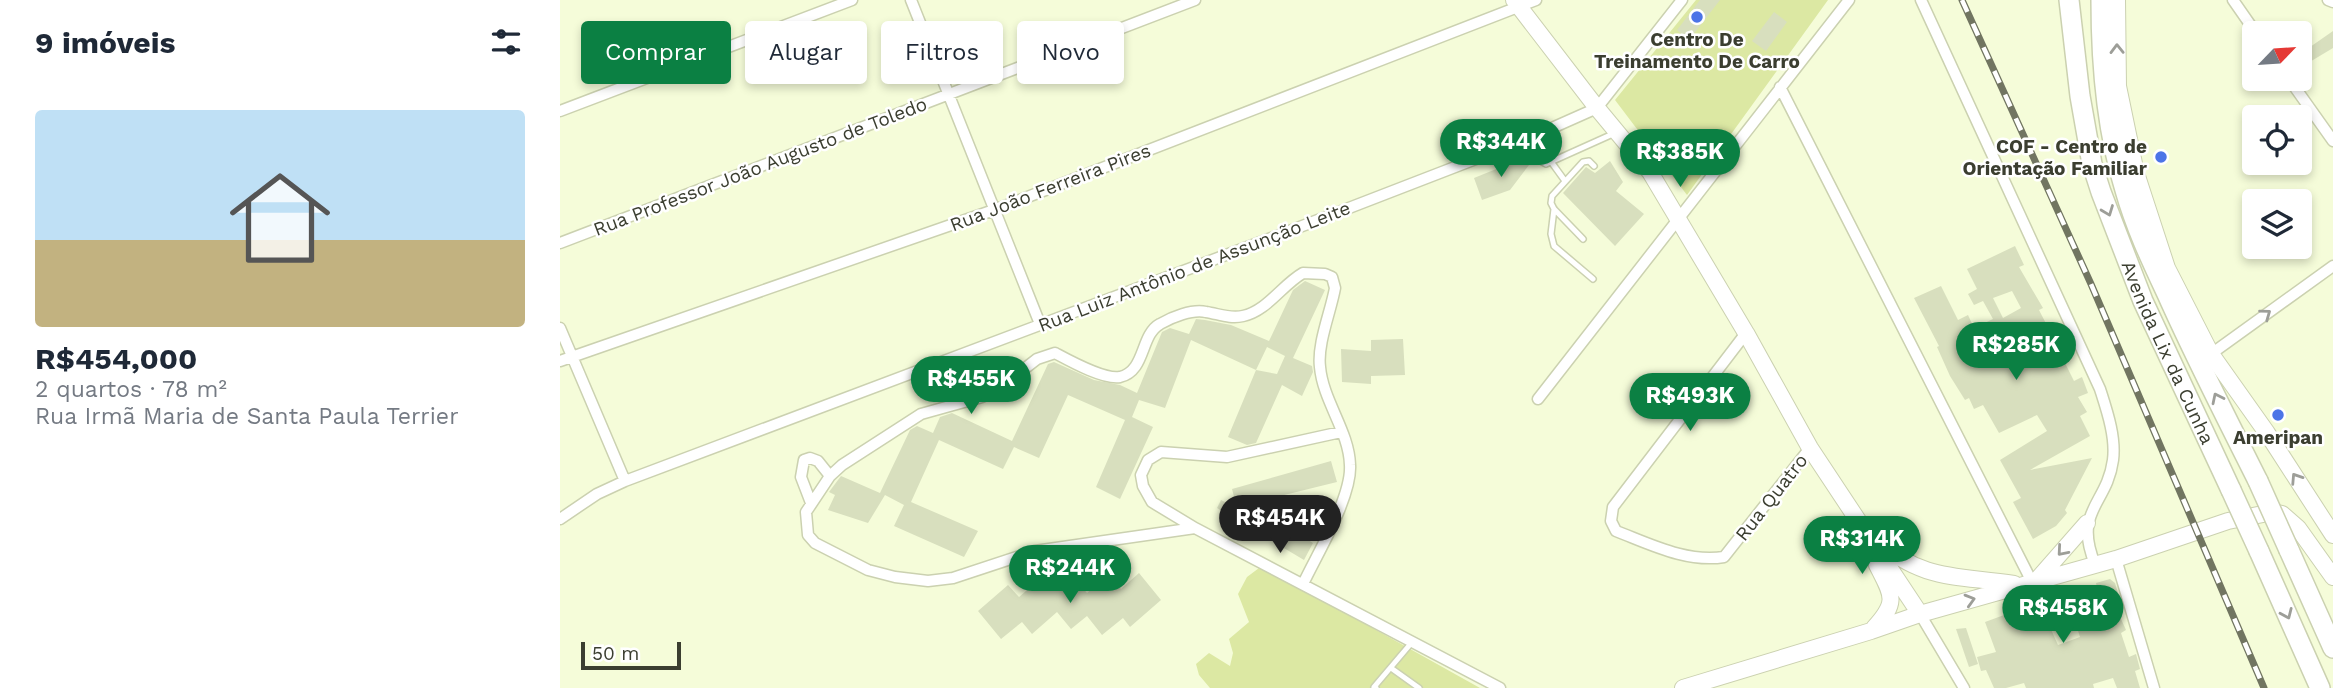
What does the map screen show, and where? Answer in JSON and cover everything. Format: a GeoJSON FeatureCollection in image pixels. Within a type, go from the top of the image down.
{"type":"FeatureCollection","features":[{"type":"Feature","properties":{"kind":"highway","name":"Avenida Lix da Cunha"},"geometry":{"type":"LineString","coordinates":[[2069,0],[2081,107],[2092,164],[2101,192],[2143,301],[2320,688]]}},
{"type":"Feature","properties":{"kind":"highway","name":"Avenida Lix da Cunha"},"geometry":{"type":"LineString","coordinates":[[2101,0],[2101,46],[2106,96],[2124,189],[2146,248],[2184,332],[2258,481],[2333,648]]}},
{"type":"Feature","properties":{"kind":"highway"},"geometry":{"type":"LineString","coordinates":[[2118,86],[2136,222]]}},
{"type":"Feature","properties":{"kind":"highway"},"geometry":{"type":"LineString","coordinates":[[2146,248],[2180,298]]}},
{"type":"Feature","properties":{"kind":"main road"},"geometry":{"type":"LineString","coordinates":[[2117,0],[2118,86],[2140,185],[2167,268],[2211,354],[2267,433],[2333,535]]}},
{"type":"Feature","properties":{"kind":"main road"},"geometry":{"type":"LineString","coordinates":[[1517,3],[1650,172],[1746,333],[1810,448],[1920,614]]}},
{"type":"Feature","properties":{"kind":"main road"},"geometry":{"type":"LineString","coordinates":[[1683,688],[1920,614],[2116,559],[2228,521],[2273,512],[2282,514],[2298,528],[2333,577]]}},
{"type":"Feature","properties":{"kind":"main road"},"geometry":{"type":"LineString","coordinates":[[2030,583],[2087,523]]}},
{"type":"Feature","properties":{"kind":"main road"},"geometry":{"type":"LineString","coordinates":[[1860,524],[1883,546],[1922,571],[1946,577],[2030,583]]}},
{"type":"Feature","properties":{"kind":"main road"},"geometry":{"type":"LineString","coordinates":[[1860,524],[1892,599],[1889,611],[1871,631]]}},
{"type":"Feature","properties":{"kind":"street"},"geometry":{"type":"LineString","coordinates":[[560,111],[852,0]]}},
{"type":"Feature","properties":{"kind":"street"},"geometry":{"type":"LineString","coordinates":[[911,0],[1040,324]]}},
{"type":"Feature","properties":{"kind":"street","name":"Rua Professor João Augusto de Toledo"},"geometry":{"type":"LineString","coordinates":[[560,243],[1195,0]]}},
{"type":"Feature","properties":{"kind":"street","name":"Rua João Ferreira Pires"},"geometry":{"type":"LineString","coordinates":[[560,361],[994,210],[1517,3],[1536,0]]}},
{"type":"Feature","properties":{"kind":"street"},"geometry":{"type":"LineString","coordinates":[[1597,108],[1682,0]]}},
{"type":"Feature","properties":{"kind":"street"},"geometry":{"type":"LineString","coordinates":[[1538,398],[1849,0]]}},
{"type":"Feature","properties":{"kind":"street"},"geometry":{"type":"LineString","coordinates":[[1921,0],[2100,389],[2109,419],[2113,461],[2087,523],[2088,545],[2095,564]]}},
{"type":"Feature","properties":{"kind":"street"},"geometry":{"type":"LineString","coordinates":[[2233,0],[2248,21]]}},
{"type":"Feature","properties":{"kind":"street"},"geometry":{"type":"LineString","coordinates":[[2328,0],[2333,2]]}},
{"type":"Feature","properties":{"kind":"street"},"geometry":{"type":"LineString","coordinates":[[1780,87],[2030,583]]}},
{"type":"Feature","properties":{"kind":"street"},"geometry":{"type":"LineString","coordinates":[[2298,91],[2333,141]]}},
{"type":"Feature","properties":{"kind":"street","name":"Rua Luiz Antônio de Assunção Leite"},"geometry":{"type":"LineString","coordinates":[[560,519],[597,494],[625,481],[1279,235],[1525,140],[1597,108]]}},
{"type":"Feature","properties":{"kind":"street"},"geometry":{"type":"LineString","coordinates":[[2211,354],[2333,266]]}},
{"type":"Feature","properties":{"kind":"street"},"geometry":{"type":"LineString","coordinates":[[1195,528],[1035,551],[953,578],[928,581],[868,570],[815,543],[808,535],[806,512],[830,476],[842,465],[921,414],[982,397],[1001,387],[1037,359],[1055,353],[1108,377],[1120,377],[1137,364],[1151,332],[1158,324],[1199,311],[1232,318],[1246,315],[1256,311],[1303,273],[1325,274],[1335,282],[1319,366],[1326,394],[1348,450],[1349,480],[1343,500],[1303,584]]}},
{"type":"Feature","properties":{"kind":"street"},"geometry":{"type":"LineString","coordinates":[[560,328],[625,481]]}},
{"type":"Feature","properties":{"kind":"street","name":"Rua Quatro"},"geometry":{"type":"LineString","coordinates":[[1746,333],[1613,507],[1611,521],[1616,531],[1662,549],[1705,560],[1724,557],[1810,448]]}},
{"type":"Feature","properties":{"kind":"street"},"geometry":{"type":"LineString","coordinates":[[1342,432],[1227,457],[1161,452],[1148,460],[1141,475],[1143,486],[1152,502],[1195,528],[1500,688]]}},
{"type":"Feature","properties":{"kind":"street"},"geometry":{"type":"LineString","coordinates":[[811,503],[800,477],[804,460],[810,458],[818,461],[830,476]]}},
{"type":"Feature","properties":{"kind":"street"},"geometry":{"type":"LineString","coordinates":[[2116,559],[2154,688]]}},
{"type":"Feature","properties":{"kind":"street"},"geometry":{"type":"LineString","coordinates":[[1920,614],[1964,688]]}},
{"type":"Feature","properties":{"kind":"lane"},"geometry":{"type":"LineString","coordinates":[[1525,140],[1539,160],[1546,164],[1618,132]]}},
{"type":"Feature","properties":{"kind":"lane"},"geometry":{"type":"LineString","coordinates":[[1583,239],[1554,209],[1552,196],[1583,162],[1588,160],[1594,166]]}},
{"type":"Feature","properties":{"kind":"lane"},"geometry":{"type":"LineString","coordinates":[[1552,163],[1565,181]]}},
{"type":"Feature","properties":{"kind":"lane"},"geometry":{"type":"LineString","coordinates":[[1554,209],[1551,234],[1554,246],[1592,279]]}},
{"type":"Feature","properties":{"kind":"lane"},"geometry":{"type":"LineString","coordinates":[[1376,688],[1374,687],[1413,641]]}},
{"type":"Feature","properties":{"kind":"lane"},"geometry":{"type":"LineString","coordinates":[[1391,668],[1419,688]]}},
{"type":"Feature","properties":{"kind":"green space"},"geometry":{"type":"Polygon","coordinates":[[[1696,0],[1828,0],[1687,195],[1615,100],[1696,0]]]}},
{"type":"Feature","properties":{"kind":"green space"},"geometry":{"type":"Polygon","coordinates":[[[1259,568],[1480,688],[1210,688],[1199,675],[1196,664],[1209,653],[1230,666],[1233,653],[1229,639],[1249,622],[1238,594],[1247,577],[1259,568]]]}},
{"type":"Feature","properties":{"kind":"building","name":"Centro De Treinamento De Carro"},"geometry":{"type":"Polygon","coordinates":[[[1700,0],[1720,0],[1689,40],[1677,30],[1700,0]]]}},
{"type":"Feature","properties":{"kind":"building"},"geometry":{"type":"Polygon","coordinates":[[[1774,12],[1787,22],[1766,51],[1752,41],[1774,12]]]}},
{"type":"Feature","properties":{"kind":"building"},"geometry":{"type":"Polygon","coordinates":[[[2333,31],[2333,48],[2312,61],[2312,46],[2333,31]]]}},
{"type":"Feature","properties":{"kind":"building"},"geometry":{"type":"Polygon","coordinates":[[[1526,157],[1529,165],[1510,190],[1482,200],[1474,178],[1526,157]]]}},
{"type":"Feature","properties":{"kind":"building"},"geometry":{"type":"Polygon","coordinates":[[[1610,161],[1623,182],[1616,191],[1644,214],[1615,246],[1563,193],[1586,167],[1595,173],[1610,161]]]}},
{"type":"Feature","properties":{"kind":"building"},"geometry":{"type":"Polygon","coordinates":[[[2015,246],[2024,265],[2019,267],[2043,308],[2039,310],[2054,339],[2060,336],[2066,347],[2059,351],[2074,381],[2082,377],[2088,393],[2078,397],[2087,412],[2080,416],[2090,436],[2030,470],[2092,458],[2065,510],[2067,513],[2056,526],[2033,539],[2013,502],[2021,498],[2000,460],[2047,431],[2037,415],[1999,433],[1983,405],[1974,409],[1969,398],[1965,400],[1950,376],[1937,347],[1939,346],[1914,298],[1941,286],[1958,320],[1968,315],[1974,328],[1993,319],[1983,301],[1974,305],[1968,294],[1977,289],[1967,269],[2015,246]],[[2012,291],[1993,298],[2003,318],[2021,308],[2012,291]]]}},
{"type":"Feature","properties":{"kind":"building"},"geometry":{"type":"Polygon","coordinates":[[[1305,281],[1325,290],[1293,358],[1312,366],[1313,372],[1302,396],[1282,385],[1256,443],[1247,445],[1228,437],[1256,370],[1191,340],[1165,408],[1139,400],[1132,417],[1153,427],[1120,499],[1096,487],[1125,420],[1068,395],[1039,458],[1014,447],[1003,469],[939,440],[911,502],[978,531],[964,557],[894,526],[904,505],[885,495],[868,523],[828,510],[835,495],[829,492],[841,476],[880,493],[910,430],[917,426],[933,433],[940,417],[952,413],[1012,441],[1048,364],[1054,362],[1094,380],[1120,385],[1137,393],[1162,332],[1170,328],[1189,334],[1196,319],[1231,325],[1269,341],[1293,290],[1305,281]],[[1267,347],[1256,370],[1277,374],[1285,356],[1267,347]]]}},
{"type":"Feature","properties":{"kind":"building"},"geometry":{"type":"Polygon","coordinates":[[[1403,339],[1405,375],[1371,376],[1371,384],[1342,382],[1341,349],[1371,351],[1371,340],[1403,339]]]}},
{"type":"Feature","properties":{"kind":"building"},"geometry":{"type":"Polygon","coordinates":[[[1331,461],[1337,482],[1247,504],[1313,543],[1304,560],[1217,508],[1221,500],[1237,508],[1232,489],[1331,461]]]}},
{"type":"Feature","properties":{"kind":"building"},"geometry":{"type":"Polygon","coordinates":[[[1139,573],[1161,600],[1130,627],[1123,618],[1102,635],[1087,616],[1071,629],[1057,612],[1032,634],[1022,622],[1001,639],[978,611],[1008,585],[1019,597],[1041,578],[1052,591],[1071,575],[1087,593],[1109,574],[1121,589],[1139,573]]]}},
{"type":"Feature","properties":{"kind":"building"},"geometry":{"type":"Polygon","coordinates":[[[2110,579],[2115,583],[2123,609],[2117,610],[2126,630],[2121,633],[2129,657],[2136,654],[2140,669],[2135,671],[2140,688],[2117,688],[2113,678],[2093,684],[2094,688],[2026,688],[2024,683],[1994,688],[1986,670],[1981,671],[1977,657],[1996,652],[1985,622],[2015,611],[2017,618],[2063,601],[2062,595],[2072,593],[2073,597],[2098,592],[2096,583],[2110,579]],[[2073,615],[2049,625],[2058,645],[2080,637],[2073,615]]]}},
{"type":"Feature","properties":{"kind":"building"},"geometry":{"type":"Polygon","coordinates":[[[1966,628],[1978,664],[1969,667],[1956,629],[1966,628]]]}},
{"type":"Feature","properties":{"kind":"railway"},"geometry":{"type":"LineString","coordinates":[[1962,0],[2091,284],[2264,688]]}},
{"type":"Feature","properties":{"kind":"place","name":"Centro De Treinamento De Carro"},"geometry":{"type":"Point","coordinates":[1697,17]}},
{"type":"Feature","properties":{"kind":"place","name":"COF - Centro de Orientação Familiar"},"geometry":{"type":"Point","coordinates":[2161,157]}},
{"type":"Feature","properties":{"kind":"place","name":"Ameripan"},"geometry":{"type":"Point","coordinates":[2278,415]}}]}
